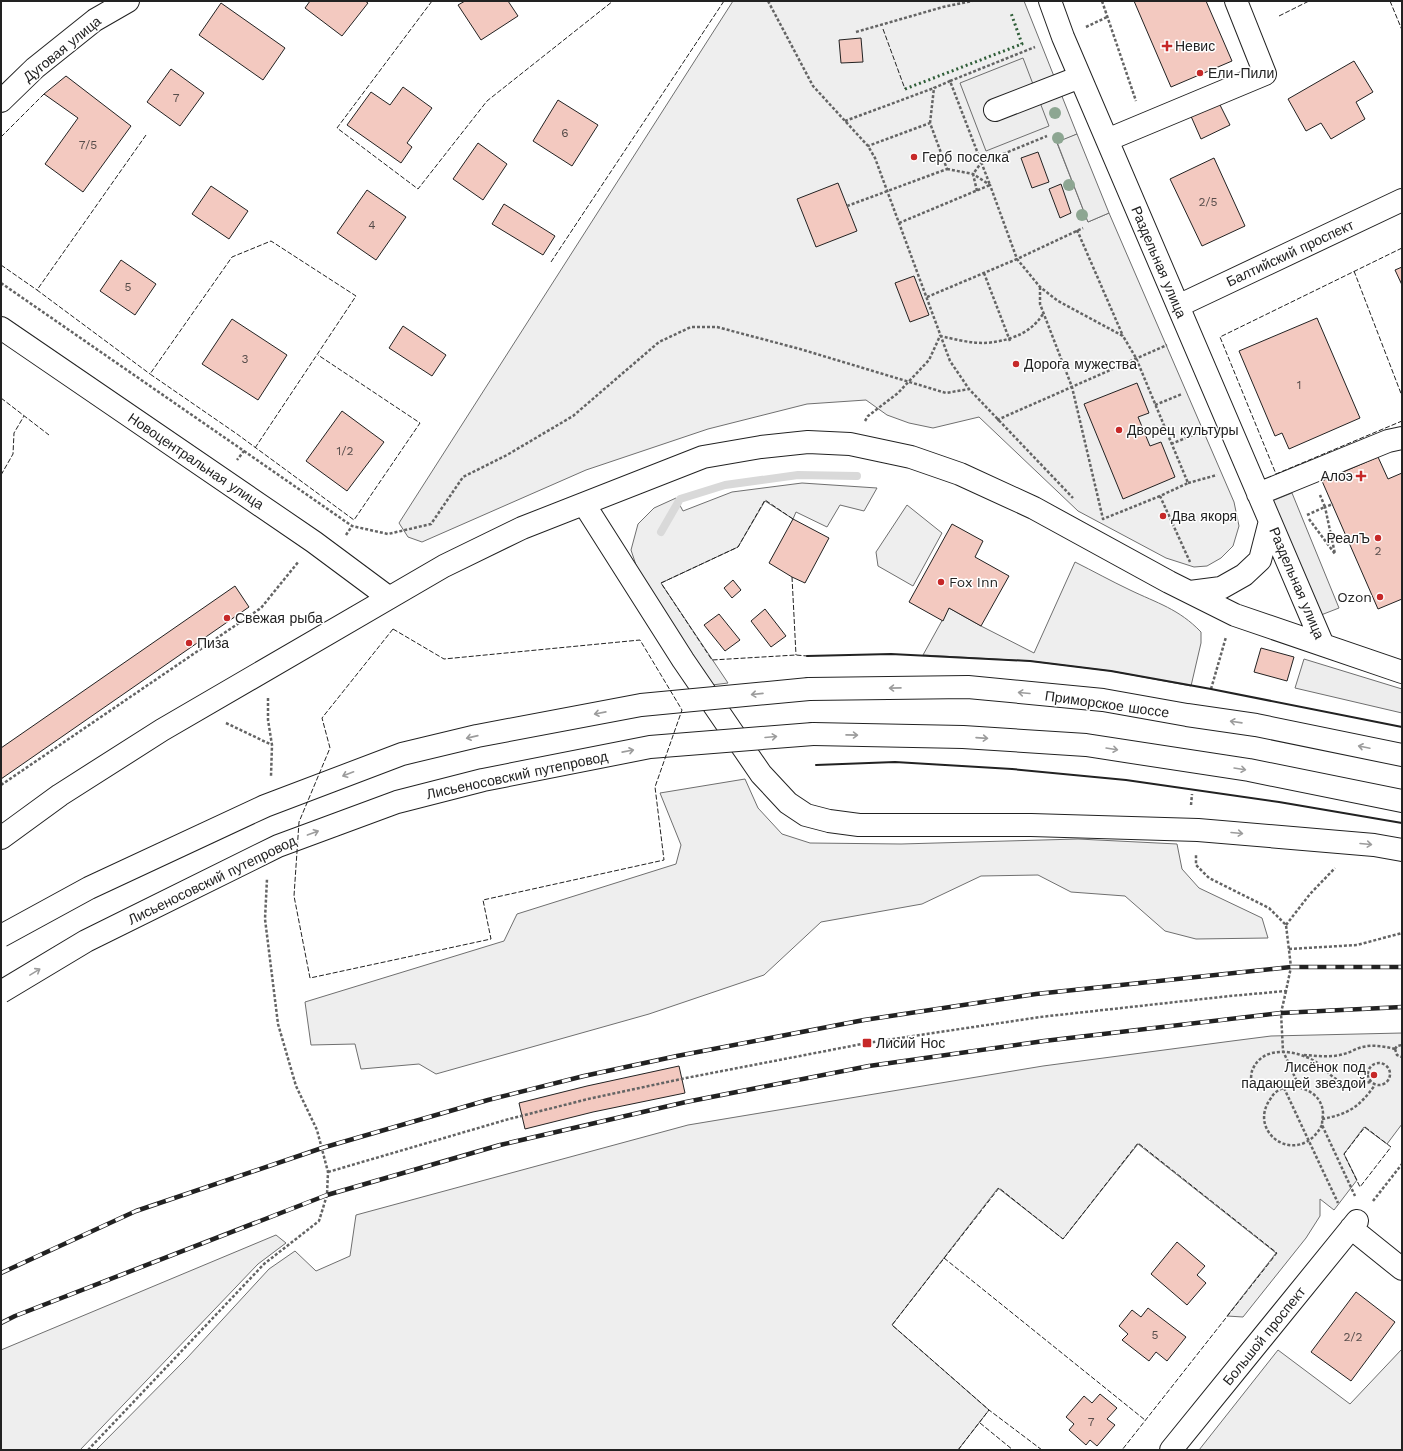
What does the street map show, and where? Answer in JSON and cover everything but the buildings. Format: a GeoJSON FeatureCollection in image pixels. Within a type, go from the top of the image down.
{"type":"FeatureCollection","features":[{"type":"Feature","properties":{"kind":"street","name":"Дуговая улица"},"geometry":{"type":"LineString","coordinates":[[1,102],[36,68],[95,20],[128,1]]}},
{"type":"Feature","properties":{"kind":"street","name":"Раздельная улица"},"geometry":{"type":"LineString","coordinates":[[1050,1],[1080,77],[1323,645]]}},
{"type":"Feature","properties":{"kind":"street"},"geometry":{"type":"LineString","coordinates":[[1107,140],[1144,123],[1265,74],[1236,1]]}},
{"type":"Feature","properties":{"kind":"street"},"geometry":{"type":"LineString","coordinates":[[995,110],[1080,77]]}},
{"type":"Feature","properties":{"kind":"street","name":"Балтийский проспект"},"geometry":{"type":"LineString","coordinates":[[1178,306],[1402,200]]}},
{"type":"Feature","properties":{"kind":"street","name":"Новоцентральная улица"},"geometry":{"type":"LineString","coordinates":[[1,328],[314,542],[388,597]]}},
{"type":"Feature","properties":{"kind":"street"},"geometry":{"type":"LineString","coordinates":[[1258,494],[1388,441],[1402,438]]}},
{"type":"Feature","properties":{"kind":"street"},"geometry":{"type":"LineString","coordinates":[[1,838],[60,795],[162,730],[388,597],[444,566],[522,528],[703,457],[761,447],[808,442],[850,444],[911,457],[960,474],[1034,508],[1235,615],[1402,672]]}},
{"type":"Feature","properties":{"kind":"street"},"geometry":{"type":"LineString","coordinates":[[584,504],[683,660],[761,774],[788,803],[806,815],[829,821],[859,825],[1031,825],[1198,830],[1374,845],[1402,850]]}},
{"type":"Feature","properties":{"kind":"street","name":"Раздельная улица"},"geometry":{"type":"LineString","coordinates":[[1190,592],[1221,588],[1244,575],[1260,560],[1270,521]]}},
{"type":"Feature","properties":{"kind":"street","name":"Приморское шоссе"},"geometry":{"type":"LineString","coordinates":[[1,936],[89,888],[258,809],[402,754],[477,736],[641,705],[810,689],[968,688],[1103,700],[1187,715],[1256,725],[1402,755]]}},
{"type":"Feature","properties":{"kind":"street","name":"Лисьеносовский путепровод"},"geometry":{"type":"LineString","coordinates":[[1,992],[86,941],[278,846],[397,802],[483,780],[650,747],[813,734],[963,737],[1086,745],[1249,770],[1402,801]]}},
{"type":"Feature","properties":{"kind":"street"},"geometry":{"type":"LineString","coordinates":[[1354,1225],[1402,1269]]}},
{"type":"Feature","properties":{"kind":"street","name":"Большой проспект"},"geometry":{"type":"LineString","coordinates":[[1171,1450],[1354,1225]]}},
{"type":"Feature","properties":{"kind":"path"},"geometry":{"type":"LineString","coordinates":[[768,1],[813,86],[868,146],[875,158],[950,362],[969,389],[1077,503]]}},
{"type":"Feature","properties":{"kind":"path"},"geometry":{"type":"LineString","coordinates":[[856,32],[943,7],[972,1]]}},
{"type":"Feature","properties":{"kind":"path"},"geometry":{"type":"LineString","coordinates":[[1102,1],[1144,123]]}},
{"type":"Feature","properties":{"kind":"path"},"geometry":{"type":"LineString","coordinates":[[845,121],[950,81]]}},
{"type":"Feature","properties":{"kind":"path"},"geometry":{"type":"LineString","coordinates":[[934,88],[930,123],[947,169]]}},
{"type":"Feature","properties":{"kind":"path"},"geometry":{"type":"LineString","coordinates":[[868,146],[930,123]]}},
{"type":"Feature","properties":{"kind":"path"},"geometry":{"type":"LineString","coordinates":[[972,174],[981,163],[1046,136]]}},
{"type":"Feature","properties":{"kind":"path"},"geometry":{"type":"LineString","coordinates":[[847,206],[947,169],[972,174],[990,186],[1017,259],[1040,287],[1058,301],[1123,336]]}},
{"type":"Feature","properties":{"kind":"path"},"geometry":{"type":"LineString","coordinates":[[972,174],[976,191]]}},
{"type":"Feature","properties":{"kind":"path"},"geometry":{"type":"LineString","coordinates":[[899,223],[990,186]]}},
{"type":"Feature","properties":{"kind":"path"},"geometry":{"type":"LineString","coordinates":[[927,297],[1017,259],[1082,228]]}},
{"type":"Feature","properties":{"kind":"path"},"geometry":{"type":"LineString","coordinates":[[1077,230],[1123,336],[1136,358],[1188,482]]}},
{"type":"Feature","properties":{"kind":"path"},"geometry":{"type":"LineString","coordinates":[[984,273],[1010,339]]}},
{"type":"Feature","properties":{"kind":"path"},"geometry":{"type":"LineString","coordinates":[[1,283],[352,526],[388,534],[431,524],[463,477],[507,455],[573,416],[659,342],[691,328],[717,326],[800,349],[946,393],[969,389]]}},
{"type":"Feature","properties":{"kind":"path"},"geometry":{"type":"LineString","coordinates":[[1040,287],[1040,304],[1072,387],[1103,518],[1160,496],[1188,482],[1217,475]]}},
{"type":"Feature","properties":{"kind":"path"},"geometry":{"type":"LineString","coordinates":[[940,336],[983,344],[992,343],[1010,339],[1030,329],[1044,313]]}},
{"type":"Feature","properties":{"kind":"path"},"geometry":{"type":"LineString","coordinates":[[997,420],[1190,335]]}},
{"type":"Feature","properties":{"kind":"path"},"geometry":{"type":"LineString","coordinates":[[850,444],[868,416],[898,393],[929,360],[940,336]]}},
{"type":"Feature","properties":{"kind":"path"},"geometry":{"type":"LineString","coordinates":[[1156,405],[1182,394]]}},
{"type":"Feature","properties":{"kind":"path"},"geometry":{"type":"LineString","coordinates":[[1171,444],[1198,434]]}},
{"type":"Feature","properties":{"kind":"path"},"geometry":{"type":"LineString","coordinates":[[223,479],[244,451]]}},
{"type":"Feature","properties":{"kind":"path"},"geometry":{"type":"LineString","coordinates":[[1160,496],[1190,562]]}},
{"type":"Feature","properties":{"kind":"path"},"geometry":{"type":"LineString","coordinates":[[1307,515],[1333,504]]}},
{"type":"Feature","properties":{"kind":"path"},"geometry":{"type":"LineString","coordinates":[[1309,519],[1336,554],[1325,507]]}},
{"type":"Feature","properties":{"kind":"path"},"geometry":{"type":"LineString","coordinates":[[1,785],[261,608],[284,581]]}},
{"type":"Feature","properties":{"kind":"path"},"geometry":{"type":"LineString","coordinates":[[1211,689],[1223,647],[1235,615]]}},
{"type":"Feature","properties":{"kind":"path"},"geometry":{"type":"LineString","coordinates":[[269,667],[268,720],[272,745],[271,777]]}},
{"type":"Feature","properties":{"kind":"path"},"geometry":{"type":"LineString","coordinates":[[197,709],[272,745]]}},
{"type":"Feature","properties":{"kind":"path"},"geometry":{"type":"LineString","coordinates":[[1196,853],[1196,865],[1209,878],[1269,908],[1286,925],[1291,966],[1281,1013],[1283,1051],[1299,1086]]}},
{"type":"Feature","properties":{"kind":"path"},"geometry":{"type":"LineString","coordinates":[[1286,925],[1310,894],[1338,864]]}},
{"type":"Feature","properties":{"kind":"path"},"geometry":{"type":"LineString","coordinates":[[88,1450],[264,1264],[319,1221],[327,1195],[328,1172],[317,1130],[296,1086],[278,1024],[265,919],[268,872]]}},
{"type":"Feature","properties":{"kind":"path"},"geometry":{"type":"LineString","coordinates":[[1290,949],[1357,945],[1402,933]]}},
{"type":"Feature","properties":{"kind":"path"},"geometry":{"type":"LineString","coordinates":[[328,1172],[509,1118],[588,1099],[686,1078],[867,1043],[1040,1018],[1286,991]]}},
{"type":"Feature","properties":{"kind":"path"},"geometry":{"type":"LineString","coordinates":[[1395,1049],[1397,1046],[1402,1045]]}},
{"type":"Feature","properties":{"kind":"path"},"geometry":{"type":"LineString","coordinates":[[1251,1083],[1252,1072],[1257,1062],[1266,1054],[1283,1051],[1316,1056],[1332,1056],[1347,1054],[1358,1048],[1370,1046],[1383,1046],[1395,1049]]}},
{"type":"Feature","properties":{"kind":"path"},"geometry":{"type":"LineString","coordinates":[[1395,1049],[1396,1055],[1402,1057]]}},
{"type":"Feature","properties":{"kind":"path"},"geometry":{"type":"LineString","coordinates":[[1301,1054],[1318,1063],[1330,1076],[1339,1081],[1355,1084],[1370,1082],[1381,1086],[1390,1078],[1390,1072],[1387,1067],[1376,1063],[1371,1066],[1368,1071],[1370,1082]]}},
{"type":"Feature","properties":{"kind":"path"},"geometry":{"type":"LineString","coordinates":[[1322,1119],[1338,1116],[1353,1109],[1365,1098],[1375,1085]]}},
{"type":"Feature","properties":{"kind":"path"},"geometry":{"type":"LineString","coordinates":[[1322,1125],[1317,1134],[1309,1141],[1298,1146],[1285,1145],[1274,1139],[1266,1129],[1263,1116],[1266,1104],[1273,1094],[1284,1088],[1299,1086],[1310,1091],[1319,1101],[1323,1113],[1322,1125],[1355,1196]]}},
{"type":"Feature","properties":{"kind":"path"},"geometry":{"type":"LineString","coordinates":[[1284,1088],[1339,1204]]}},
{"type":"Feature","properties":{"kind":"path"},"geometry":{"type":"LineString","coordinates":[[1354,1225],[1402,1164]]}},
{"type":"Feature","properties":{"kind":"shaded area"},"geometry":{"type":"Polygon","coordinates":[[[733,1],[1024,1],[1077,134],[1057,143],[1088,222],[1109,213],[1234,502],[1239,526],[1233,546],[1221,558],[1207,566],[1194,567],[1166,558],[1078,511],[979,417],[933,428],[909,423],[887,415],[866,400],[807,404],[708,429],[586,470],[422,542],[408,537],[399,523],[733,1]]]}},
{"type":"Feature","properties":{"kind":"shaded area"},"geometry":{"type":"Polygon","coordinates":[[[1023,58],[1049,126],[986,151],[960,83],[1023,58]]]}},
{"type":"Feature","properties":{"kind":"shaded area"},"geometry":{"type":"Polygon","coordinates":[[[1077,134],[1109,213],[1088,222],[1057,142],[1077,134]]]}},
{"type":"Feature","properties":{"kind":"shaded area"},"geometry":{"type":"Polygon","coordinates":[[[802,483],[877,488],[864,511],[840,505],[827,527],[796,512],[793,519],[765,501],[738,547],[661,583],[728,683],[712,685],[638,571],[631,550],[638,524],[654,508],[676,498],[683,511],[732,492],[802,483]]]}},
{"type":"Feature","properties":{"kind":"shaded area"},"geometry":{"type":"Polygon","coordinates":[[[1292,493],[1339,608],[1321,615],[1272,501],[1292,493]]]}},
{"type":"Feature","properties":{"kind":"shaded area"},"geometry":{"type":"Polygon","coordinates":[[[907,505],[942,533],[913,586],[878,566],[876,552],[907,505]]]}},
{"type":"Feature","properties":{"kind":"shaded area"},"geometry":{"type":"Polygon","coordinates":[[[1075,562],[1176,612],[1193,624],[1201,632],[1201,643],[1191,686],[1111,671],[1030,661],[923,655],[949,608],[1034,653],[1075,562]]]}},
{"type":"Feature","properties":{"kind":"shaded area"},"geometry":{"type":"Polygon","coordinates":[[[1304,659],[1402,689],[1402,713],[1295,688],[1304,659]]]}},
{"type":"Feature","properties":{"kind":"shaded area"},"geometry":{"type":"Polygon","coordinates":[[[745,779],[758,808],[782,834],[810,843],[901,844],[1078,839],[1177,844],[1182,869],[1199,888],[1262,918],[1268,938],[1196,939],[1165,931],[1125,896],[1071,892],[1038,875],[981,876],[922,904],[821,922],[764,975],[649,1014],[436,1074],[419,1064],[361,1069],[355,1044],[311,1045],[305,1002],[504,941],[517,914],[676,864],[681,845],[660,793],[745,779]]]}},
{"type":"Feature","properties":{"kind":"shaded area"},"geometry":{"type":"Polygon","coordinates":[[[1402,1033],[1402,1124],[1387,1144],[1364,1127],[1344,1154],[1357,1180],[1334,1210],[1320,1199],[1320,1216],[1306,1238],[1243,1317],[1227,1316],[1276,1253],[1138,1144],[1063,1239],[998,1188],[892,1325],[989,1410],[958,1450],[96,1450],[187,1358],[269,1269],[295,1251],[316,1271],[350,1256],[356,1215],[688,1125],[1043,1066],[1232,1041],[1271,1036],[1402,1033]]]}},
{"type":"Feature","properties":{"kind":"shaded area"},"geometry":{"type":"Polygon","coordinates":[[[276,1235],[286,1243],[258,1264],[80,1450],[1,1450],[1,1350],[276,1235]]]}},
{"type":"Feature","properties":{"kind":"shaded area"},"geometry":{"type":"Polygon","coordinates":[[[1402,1349],[1402,1450],[1199,1450],[1278,1350],[1350,1404],[1402,1349]]]}},
{"type":"Feature","properties":{"kind":"waterway"},"geometry":{"type":"LineString","coordinates":[[661,532],[680,499],[725,485],[798,475],[857,476]]}},
{"type":"Feature","properties":{"kind":"railway"},"geometry":{"type":"LineString","coordinates":[[1,1273],[136,1211],[322,1148],[488,1100],[584,1076],[677,1056],[864,1020],[1036,994],[1291,967],[1402,967]]}},
{"type":"Feature","properties":{"kind":"railway"},"geometry":{"type":"LineString","coordinates":[[1,1323],[15,1316],[327,1195],[500,1145],[686,1102],[869,1066],[1044,1041],[1281,1013],[1402,1007]]}},
{"type":"Feature","properties":{"kind":"hedge"},"geometry":{"type":"LineString","coordinates":[[905,89],[1022,44],[1011,13]]}},
{"type":"Feature","properties":{"kind":"fence"},"geometry":{"type":"LineString","coordinates":[[432,1],[337,128],[418,189],[487,101],[613,1]]}},
{"type":"Feature","properties":{"kind":"fence"},"geometry":{"type":"LineString","coordinates":[[551,262],[724,1]]}},
{"type":"Feature","properties":{"kind":"fence"},"geometry":{"type":"LineString","coordinates":[[1279,16],[1309,1]]}},
{"type":"Feature","properties":{"kind":"fence"},"geometry":{"type":"LineString","coordinates":[[1390,1],[1402,30]]}},
{"type":"Feature","properties":{"kind":"fence"},"geometry":{"type":"LineString","coordinates":[[883,29],[905,89]]}},
{"type":"Feature","properties":{"kind":"fence"},"geometry":{"type":"LineString","coordinates":[[1,137],[44,94]]}},
{"type":"Feature","properties":{"kind":"fence"},"geometry":{"type":"LineString","coordinates":[[146,135],[37,290],[150,374]]}},
{"type":"Feature","properties":{"kind":"fence"},"geometry":{"type":"LineString","coordinates":[[255,448],[356,296],[271,241],[232,257],[150,374],[237,434],[354,520],[420,423],[318,355]]}},
{"type":"Feature","properties":{"kind":"fence"},"geometry":{"type":"LineString","coordinates":[[1402,248],[1220,337],[1276,474],[1402,421]]}},
{"type":"Feature","properties":{"kind":"fence"},"geometry":{"type":"LineString","coordinates":[[1,265],[37,290]]}},
{"type":"Feature","properties":{"kind":"fence"},"geometry":{"type":"LineString","coordinates":[[1354,271],[1402,396]]}},
{"type":"Feature","properties":{"kind":"fence"},"geometry":{"type":"LineString","coordinates":[[1,398],[49,435]]}},
{"type":"Feature","properties":{"kind":"fence"},"geometry":{"type":"LineString","coordinates":[[1,475],[13,454],[14,433],[24,416]]}},
{"type":"Feature","properties":{"kind":"fence"},"geometry":{"type":"LineString","coordinates":[[793,519],[765,500],[738,547],[661,583],[712,660],[796,655],[807,656]]}},
{"type":"Feature","properties":{"kind":"fence"},"geometry":{"type":"LineString","coordinates":[[792,577],[796,655]]}},
{"type":"Feature","properties":{"kind":"fence"},"geometry":{"type":"LineString","coordinates":[[393,629],[444,659],[640,640],[682,710],[655,787],[664,860],[483,900],[491,939],[310,978],[294,896],[299,822],[330,748],[322,718],[393,629]]}},
{"type":"Feature","properties":{"kind":"fence"},"geometry":{"type":"LineString","coordinates":[[1365,1127],[1391,1147],[1360,1187],[1344,1154],[1365,1127]]}},
{"type":"Feature","properties":{"kind":"fence"},"geometry":{"type":"LineString","coordinates":[[1042,1450],[989,1410],[892,1325],[999,1188],[1063,1239],[1138,1143],[1277,1253],[1122,1450]]}},
{"type":"Feature","properties":{"kind":"fence"},"geometry":{"type":"LineString","coordinates":[[944,1258],[1145,1420]]}},
{"type":"Feature","properties":{"kind":"fence"},"geometry":{"type":"LineString","coordinates":[[958,1450],[989,1410]]}},
{"type":"Feature","properties":{"kind":"fence"},"geometry":{"type":"LineString","coordinates":[[980,1423],[1013,1450]]}},
{"type":"Feature","properties":{"kind":"wall"},"geometry":{"type":"LineString","coordinates":[[807,656],[891,654],[1030,661],[1111,671],[1211,689],[1402,727]]}},
{"type":"Feature","properties":{"kind":"wall"},"geometry":{"type":"LineString","coordinates":[[816,765],[895,762],[1012,769],[1126,780],[1279,802],[1402,823]]}},
{"type":"Feature","properties":{"kind":"place","name":"Невис"},"geometry":{"type":"Point","coordinates":[1167,46]}},
{"type":"Feature","properties":{"kind":"place","name":"Ели-Пили"},"geometry":{"type":"Point","coordinates":[1200,73]}},
{"type":"Feature","properties":{"kind":"place","name":"Герб поселка"},"geometry":{"type":"Point","coordinates":[914,157]}},
{"type":"Feature","properties":{"kind":"place","name":"Дорога мужества"},"geometry":{"type":"Point","coordinates":[1016,364]}},
{"type":"Feature","properties":{"kind":"place","name":"Дворец культуры"},"geometry":{"type":"Point","coordinates":[1119,430]}},
{"type":"Feature","properties":{"kind":"place","name":"Алоэ"},"geometry":{"type":"Point","coordinates":[1361,476]}},
{"type":"Feature","properties":{"kind":"place","name":"Два якоря"},"geometry":{"type":"Point","coordinates":[1163,516]}},
{"type":"Feature","properties":{"kind":"place","name":"РеалЪ"},"geometry":{"type":"Point","coordinates":[1378,538]}},
{"type":"Feature","properties":{"kind":"place","name":"Fox Inn"},"geometry":{"type":"Point","coordinates":[941,582]}},
{"type":"Feature","properties":{"kind":"place","name":"Ozon"},"geometry":{"type":"Point","coordinates":[1380,597]}},
{"type":"Feature","properties":{"kind":"place","name":"Свежая рыба"},"geometry":{"type":"Point","coordinates":[227,618]}},
{"type":"Feature","properties":{"kind":"place","name":"Пиза"},"geometry":{"type":"Point","coordinates":[189,643]}},
{"type":"Feature","properties":{"kind":"place","name":"Лисий Нос"},"geometry":{"type":"Point","coordinates":[867,1043]}},
{"type":"Feature","properties":{"kind":"place","name":"Лисёнок под падающей звездой"},"geometry":{"type":"Point","coordinates":[1374,1075]}}]}
